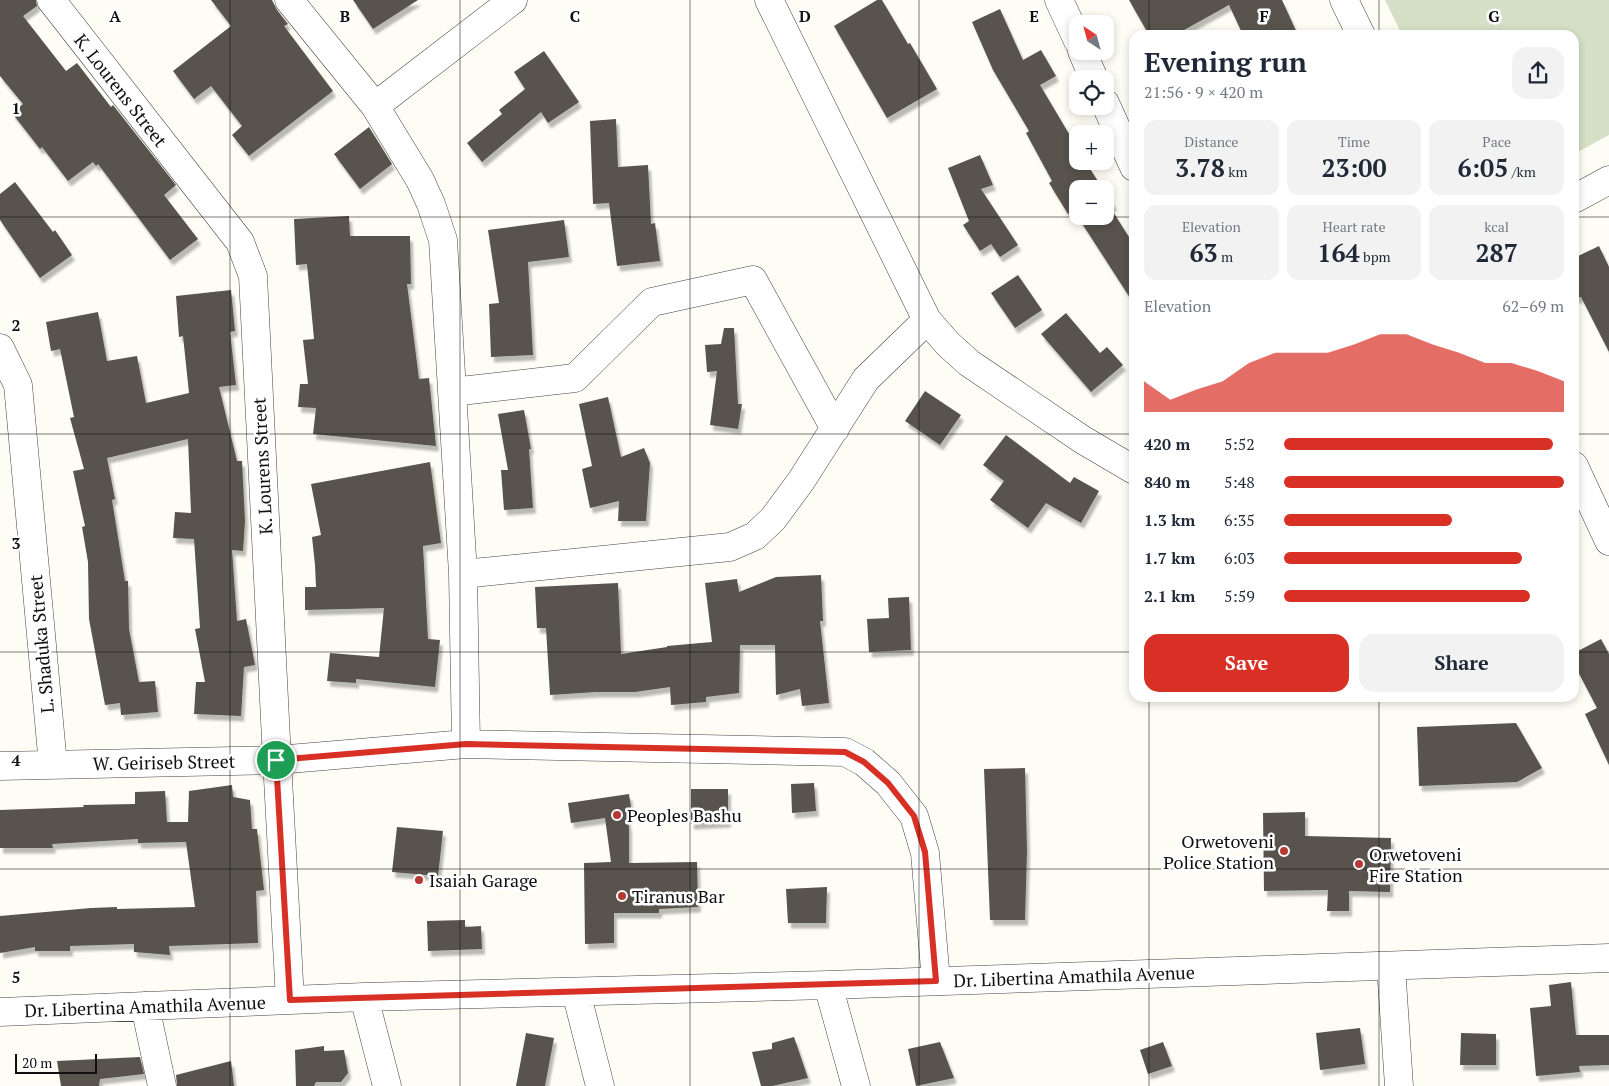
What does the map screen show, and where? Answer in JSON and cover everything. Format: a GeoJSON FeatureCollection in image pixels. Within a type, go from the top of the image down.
{"type":"FeatureCollection","features":[{"type":"Feature","properties":{"kind":"street","name":"K. Lourens Street"},"geometry":{"type":"LineString","coordinates":[[51,0],[240,242],[253,276],[276,760],[290,1000]]}},
{"type":"Feature","properties":{"kind":"street"},"geometry":{"type":"LineString","coordinates":[[289,0],[375,106],[420,180],[431,204],[443,240],[462,574],[466,744]]}},
{"type":"Feature","properties":{"kind":"street"},"geometry":{"type":"LineString","coordinates":[[375,106],[514,0]]}},
{"type":"Feature","properties":{"kind":"street"},"geometry":{"type":"LineString","coordinates":[[769,0],[927,320],[968,363],[1083,440],[1129,467]]}},
{"type":"Feature","properties":{"kind":"street"},"geometry":{"type":"LineString","coordinates":[[1059,0],[1069,22]]}},
{"type":"Feature","properties":{"kind":"street"},"geometry":{"type":"LineString","coordinates":[[1344,0],[1359,30]]}},
{"type":"Feature","properties":{"kind":"street"},"geometry":{"type":"LineString","coordinates":[[1110,115],[1129,156]]}},
{"type":"Feature","properties":{"kind":"street"},"geometry":{"type":"LineString","coordinates":[[1579,196],[1609,180]]}},
{"type":"Feature","properties":{"kind":"street"},"geometry":{"type":"LineString","coordinates":[[452,392],[575,378],[652,302],[754,280],[835,429]]}},
{"type":"Feature","properties":{"kind":"street"},"geometry":{"type":"LineString","coordinates":[[462,574],[730,547],[754,536],[773,520],[801,481],[866,379],[927,320]]}},
{"type":"Feature","properties":{"kind":"street","name":"L. Shaduka Street"},"geometry":{"type":"LineString","coordinates":[[0,348],[18,385],[52,765]]}},
{"type":"Feature","properties":{"kind":"street"},"geometry":{"type":"LineString","coordinates":[[1579,477],[1609,541]]}},
{"type":"Feature","properties":{"kind":"street","name":"W. Geiriseb Street"},"geometry":{"type":"LineString","coordinates":[[0,766],[276,760],[466,744],[845,752],[864,762],[888,783],[914,816],[925,852],[936,981]]}},
{"type":"Feature","properties":{"kind":"street","name":"Dr. Libertina Amathila Avenue"},"geometry":{"type":"LineString","coordinates":[[0,1012],[364,997],[936,981],[1609,958]]}},
{"type":"Feature","properties":{"kind":"street"},"geometry":{"type":"LineString","coordinates":[[1391,966],[1399,1086]]}},
{"type":"Feature","properties":{"kind":"street"},"geometry":{"type":"LineString","coordinates":[[828,984],[856,1086]]}},
{"type":"Feature","properties":{"kind":"street"},"geometry":{"type":"LineString","coordinates":[[576,992],[600,1086]]}},
{"type":"Feature","properties":{"kind":"street"},"geometry":{"type":"LineString","coordinates":[[364,997],[387,1086]]}},
{"type":"Feature","properties":{"kind":"street"},"geometry":{"type":"LineString","coordinates":[[145,1006],[162,1086]]}},
{"type":"Feature","properties":{"kind":"green space"},"geometry":{"type":"Polygon","coordinates":[[[1385,0],[1609,0],[1609,135],[1579,151],[1579,30],[1400,30],[1385,0]]]}},
{"type":"Feature","properties":{"kind":"building"},"geometry":{"type":"Polygon","coordinates":[[[0,0],[36,0],[37,6],[23,16],[66,71],[77,63],[176,185],[164,195],[198,239],[170,260],[98,164],[96,166],[93,162],[68,181],[42,147],[40,149],[12,113],[23,104],[0,76],[0,0]]]}},
{"type":"Feature","properties":{"kind":"building"},"geometry":{"type":"Polygon","coordinates":[[[211,0],[272,0],[288,24],[284,26],[333,91],[249,156],[232,135],[242,126],[211,86],[194,99],[173,71],[231,26],[211,0]]]}},
{"type":"Feature","properties":{"kind":"building"},"geometry":{"type":"Polygon","coordinates":[[[353,0],[418,0],[373,29],[353,0]]]}},
{"type":"Feature","properties":{"kind":"building"},"geometry":{"type":"Polygon","coordinates":[[[877,0],[882,0],[937,89],[887,118],[834,26],[877,0]]]}},
{"type":"Feature","properties":{"kind":"building"},"geometry":{"type":"Polygon","coordinates":[[[1129,0],[1282,0],[1296,30],[1241,30],[1229,5],[1184,30],[1146,30],[1129,0]]]}},
{"type":"Feature","properties":{"kind":"building"},"geometry":{"type":"Polygon","coordinates":[[[1000,9],[1023,60],[1041,50],[1056,76],[1040,85],[1069,134],[1069,170],[1091,170],[1097,180],[1069,180],[1069,214],[1049,183],[1052,181],[1026,133],[1029,131],[993,70],[972,22],[1000,9]]]}},
{"type":"Feature","properties":{"kind":"building"},"geometry":{"type":"Polygon","coordinates":[[[544,51],[579,102],[548,123],[541,112],[482,162],[467,143],[502,114],[499,110],[525,89],[514,72],[544,51]]]}},
{"type":"Feature","properties":{"kind":"building"},"geometry":{"type":"Polygon","coordinates":[[[616,119],[618,167],[648,165],[651,224],[655,223],[660,261],[617,266],[609,203],[593,204],[590,121],[616,119]]]}},
{"type":"Feature","properties":{"kind":"building"},"geometry":{"type":"Polygon","coordinates":[[[369,127],[392,164],[360,189],[334,154],[369,127]]]}},
{"type":"Feature","properties":{"kind":"building"},"geometry":{"type":"Polygon","coordinates":[[[980,155],[993,185],[981,189],[1018,245],[1000,257],[991,244],[980,251],[963,225],[969,221],[948,168],[980,155]]]}},
{"type":"Feature","properties":{"kind":"building"},"geometry":{"type":"Polygon","coordinates":[[[15,182],[53,232],[55,230],[72,255],[40,278],[0,220],[0,194],[15,182]]]}},
{"type":"Feature","properties":{"kind":"building"},"geometry":{"type":"Polygon","coordinates":[[[1114,213],[1129,237],[1129,296],[1083,225],[1114,225],[1114,213]]]}},
{"type":"Feature","properties":{"kind":"building"},"geometry":{"type":"Polygon","coordinates":[[[349,216],[350,236],[410,236],[411,284],[407,284],[419,379],[429,378],[436,446],[313,434],[316,408],[298,407],[300,384],[308,384],[303,340],[314,339],[307,264],[296,265],[294,219],[349,216]]]}},
{"type":"Feature","properties":{"kind":"building"},"geometry":{"type":"Polygon","coordinates":[[[564,220],[569,257],[528,262],[533,355],[491,357],[489,304],[499,303],[488,230],[564,220]]]}},
{"type":"Feature","properties":{"kind":"building"},"geometry":{"type":"Polygon","coordinates":[[[1599,246],[1609,267],[1609,352],[1581,297],[1579,298],[1579,256],[1599,246]]]}},
{"type":"Feature","properties":{"kind":"building"},"geometry":{"type":"Polygon","coordinates":[[[1018,275],[1042,310],[1015,328],[991,293],[1018,275]]]}},
{"type":"Feature","properties":{"kind":"building"},"geometry":{"type":"Polygon","coordinates":[[[231,290],[235,331],[230,332],[236,385],[219,387],[237,461],[242,461],[245,521],[243,551],[232,550],[237,621],[246,619],[255,665],[244,667],[241,716],[194,714],[196,682],[205,682],[195,629],[200,628],[194,539],[173,538],[175,512],[191,513],[188,439],[107,458],[115,499],[112,500],[125,581],[128,581],[129,629],[139,682],[155,681],[158,712],[121,715],[120,703],[105,705],[89,619],[88,562],[82,527],[85,526],[73,471],[84,469],[70,418],[74,417],[60,349],[51,351],[46,322],[98,312],[107,361],[137,356],[146,403],[189,393],[183,336],[179,337],[176,296],[231,290]]]}},
{"type":"Feature","properties":{"kind":"building"},"geometry":{"type":"Polygon","coordinates":[[[1066,313],[1100,353],[1107,347],[1123,365],[1091,392],[1041,334],[1066,313]]]}},
{"type":"Feature","properties":{"kind":"building"},"geometry":{"type":"Polygon","coordinates":[[[724,328],[734,328],[738,404],[742,404],[738,429],[710,425],[717,371],[707,372],[705,345],[721,344],[724,328]]]}},
{"type":"Feature","properties":{"kind":"building"},"geometry":{"type":"Polygon","coordinates":[[[925,391],[961,415],[940,445],[905,421],[925,391]]]}},
{"type":"Feature","properties":{"kind":"building"},"geometry":{"type":"Polygon","coordinates":[[[608,397],[621,457],[644,448],[650,463],[646,521],[618,521],[619,501],[590,508],[582,469],[592,466],[579,404],[608,397]]]}},
{"type":"Feature","properties":{"kind":"building"},"geometry":{"type":"Polygon","coordinates":[[[524,410],[531,449],[529,449],[533,508],[504,510],[501,470],[508,470],[498,414],[524,410]]]}},
{"type":"Feature","properties":{"kind":"building"},"geometry":{"type":"Polygon","coordinates":[[[1006,435],[1070,483],[1074,477],[1099,491],[1081,523],[1046,503],[1028,528],[990,500],[1004,481],[983,465],[1006,435]]]}},
{"type":"Feature","properties":{"kind":"building"},"geometry":{"type":"Polygon","coordinates":[[[430,462],[441,543],[423,546],[428,639],[440,640],[435,687],[356,679],[356,683],[327,681],[330,653],[379,657],[384,608],[305,610],[305,587],[316,587],[312,537],[321,535],[311,484],[430,462]]]}},
{"type":"Feature","properties":{"kind":"building"},"geometry":{"type":"Polygon","coordinates":[[[821,575],[823,621],[820,621],[829,703],[802,706],[800,689],[776,695],[775,645],[740,645],[739,693],[706,697],[706,702],[671,705],[670,687],[635,692],[550,695],[546,628],[537,628],[535,587],[618,583],[621,654],[667,646],[712,642],[705,583],[737,579],[739,592],[776,577],[821,575]]]}},
{"type":"Feature","properties":{"kind":"building"},"geometry":{"type":"Polygon","coordinates":[[[909,597],[911,650],[869,652],[867,619],[889,618],[888,598],[909,597]]]}},
{"type":"Feature","properties":{"kind":"building"},"geometry":{"type":"Polygon","coordinates":[[[1601,639],[1609,654],[1609,765],[1585,714],[1597,708],[1579,674],[1579,650],[1601,639]]]}},
{"type":"Feature","properties":{"kind":"building"},"geometry":{"type":"Polygon","coordinates":[[[1516,723],[1542,768],[1517,782],[1419,786],[1417,727],[1516,723]]]}},
{"type":"Feature","properties":{"kind":"building"},"geometry":{"type":"Polygon","coordinates":[[[1025,768],[1027,851],[1025,920],[990,920],[984,769],[1025,768]]]}},
{"type":"Feature","properties":{"kind":"building"},"geometry":{"type":"Polygon","coordinates":[[[814,783],[816,811],[792,813],[791,784],[814,783]]]}},
{"type":"Feature","properties":{"kind":"building"},"geometry":{"type":"Polygon","coordinates":[[[232,785],[233,797],[250,800],[252,829],[257,829],[264,890],[256,891],[258,943],[169,946],[170,955],[134,952],[134,944],[70,946],[70,951],[35,951],[35,947],[0,953],[0,916],[91,908],[195,907],[186,842],[138,843],[138,839],[52,844],[53,848],[0,848],[0,810],[135,804],[135,792],[165,791],[167,822],[188,822],[189,791],[232,785]]]}},
{"type":"Feature","properties":{"kind":"building"},"geometry":{"type":"Polygon","coordinates":[[[691,789],[728,789],[728,822],[691,824],[691,789]]]}},
{"type":"Feature","properties":{"kind":"building"},"geometry":{"type":"Polygon","coordinates":[[[629,794],[632,814],[627,815],[629,863],[697,862],[698,907],[659,909],[659,913],[614,913],[614,943],[585,944],[584,863],[611,862],[605,818],[571,823],[568,803],[629,794]]]}},
{"type":"Feature","properties":{"kind":"building"},"geometry":{"type":"Polygon","coordinates":[[[1305,812],[1305,836],[1391,838],[1390,892],[1349,891],[1349,911],[1327,911],[1328,890],[1264,891],[1263,813],[1305,812]]]}},
{"type":"Feature","properties":{"kind":"building"},"geometry":{"type":"Polygon","coordinates":[[[397,827],[443,831],[438,876],[392,872],[397,827]]]}},
{"type":"Feature","properties":{"kind":"building"},"geometry":{"type":"Polygon","coordinates":[[[827,887],[826,923],[788,923],[786,889],[827,887]]]}},
{"type":"Feature","properties":{"kind":"building"},"geometry":{"type":"Polygon","coordinates":[[[465,920],[465,927],[481,926],[482,949],[428,951],[427,921],[465,920]]]}},
{"type":"Feature","properties":{"kind":"building"},"geometry":{"type":"Polygon","coordinates":[[[1571,982],[1576,1035],[1609,1035],[1609,1065],[1579,1066],[1580,1072],[1536,1076],[1530,1008],[1551,1006],[1549,985],[1571,982]]]}},
{"type":"Feature","properties":{"kind":"building"},"geometry":{"type":"Polygon","coordinates":[[[1360,1028],[1365,1064],[1320,1070],[1316,1033],[1360,1028]]]}},
{"type":"Feature","properties":{"kind":"building"},"geometry":{"type":"Polygon","coordinates":[[[526,1033],[554,1038],[545,1086],[516,1086],[526,1033]]]}},
{"type":"Feature","properties":{"kind":"building"},"geometry":{"type":"Polygon","coordinates":[[[1461,1033],[1496,1034],[1496,1065],[1460,1065],[1461,1033]]]}},
{"type":"Feature","properties":{"kind":"building"},"geometry":{"type":"Polygon","coordinates":[[[794,1037],[808,1078],[772,1086],[761,1086],[752,1052],[772,1049],[772,1043],[794,1037]]]}},
{"type":"Feature","properties":{"kind":"building"},"geometry":{"type":"Polygon","coordinates":[[[940,1042],[954,1078],[916,1086],[908,1049],[940,1042]]]}},
{"type":"Feature","properties":{"kind":"building"},"geometry":{"type":"Polygon","coordinates":[[[1163,1042],[1172,1066],[1148,1074],[1140,1050],[1163,1042]]]}},
{"type":"Feature","properties":{"kind":"building"},"geometry":{"type":"Polygon","coordinates":[[[324,1046],[324,1051],[344,1050],[348,1073],[341,1082],[316,1082],[314,1086],[296,1086],[295,1050],[324,1046]]]}},
{"type":"Feature","properties":{"kind":"building"},"geometry":{"type":"Polygon","coordinates":[[[140,1057],[144,1074],[100,1079],[99,1086],[61,1086],[57,1061],[140,1057]]]}},
{"type":"Feature","properties":{"kind":"building"},"geometry":{"type":"Polygon","coordinates":[[[231,1061],[234,1086],[177,1086],[176,1075],[231,1061]]]}},
{"type":"Feature","properties":{"kind":"place","name":"Peoples Bashu"},"geometry":{"type":"Point","coordinates":[617,815]}},
{"type":"Feature","properties":{"kind":"place","name":"Orwetoveni Police Station"},"geometry":{"type":"Point","coordinates":[1284,851]}},
{"type":"Feature","properties":{"kind":"place","name":"Orwetoveni Fire Station"},"geometry":{"type":"Point","coordinates":[1359,864]}},
{"type":"Feature","properties":{"kind":"place","name":"Isaiah Garage"},"geometry":{"type":"Point","coordinates":[419,880]}},
{"type":"Feature","properties":{"kind":"place","name":"Tiranus Bar"},"geometry":{"type":"Point","coordinates":[622,896]}},
{"type":"Feature","properties":{"kind":"route"},"geometry":{"type":"LineString","coordinates":[[466,744],[845,752],[864,762],[888,783],[914,816],[925,852],[936,981],[290,1000],[276,760],[466,744]]}}]}
